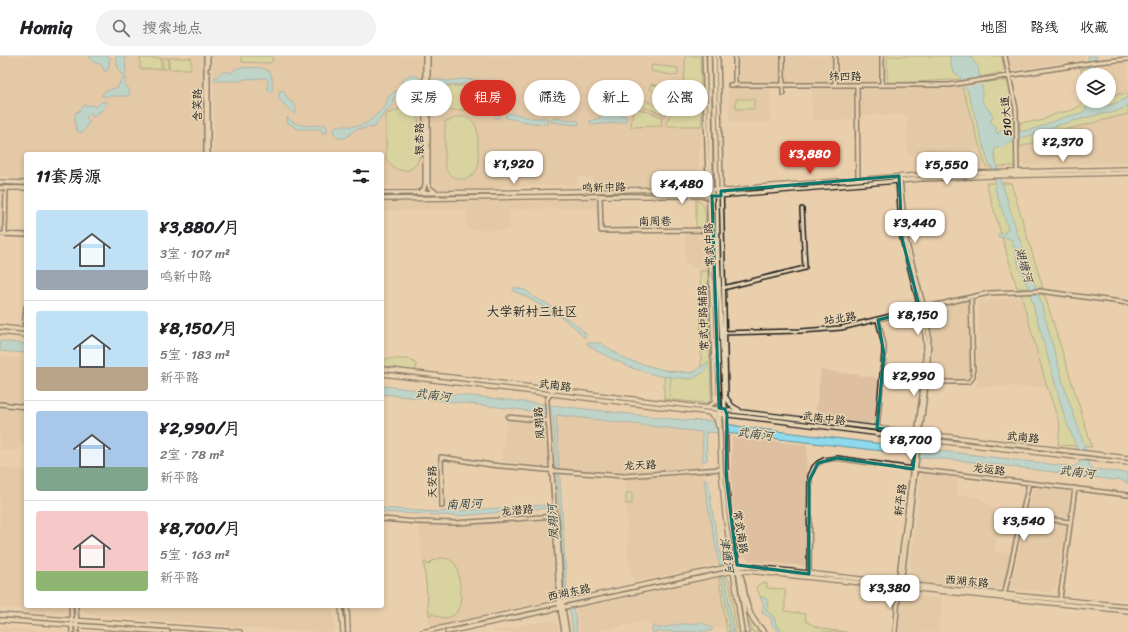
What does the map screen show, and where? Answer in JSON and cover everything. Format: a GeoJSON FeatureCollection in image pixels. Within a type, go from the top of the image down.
{"type":"FeatureCollection","features":[{"type":"Feature","properties":{"kind":"highway"},"geometry":{"type":"LineString","coordinates":[[736,569],[742,577],[747,607],[755,621],[764,632]]}},
{"type":"Feature","properties":{"kind":"main road","name":"常武中路"},"geometry":{"type":"LineString","coordinates":[[708,56],[710,189],[714,197],[720,284],[725,415]]}},
{"type":"Feature","properties":{"kind":"main road"},"geometry":{"type":"LineString","coordinates":[[714,56],[719,190],[714,197]]}},
{"type":"Feature","properties":{"kind":"main road"},"geometry":{"type":"LineString","coordinates":[[1017,173],[1128,169]]}},
{"type":"Feature","properties":{"kind":"main road"},"geometry":{"type":"LineString","coordinates":[[993,174],[1128,173]]}},
{"type":"Feature","properties":{"kind":"main road","name":"鸣新中路"},"geometry":{"type":"LineString","coordinates":[[384,193],[719,190],[899,176],[993,174]]}},
{"type":"Feature","properties":{"kind":"main road","name":"鸣新中路"},"geometry":{"type":"LineString","coordinates":[[384,199],[600,196],[714,197],[993,174]]}},
{"type":"Feature","properties":{"kind":"main road"},"geometry":{"type":"LineString","coordinates":[[0,182],[24,183]]}},
{"type":"Feature","properties":{"kind":"main road"},"geometry":{"type":"LineString","coordinates":[[0,188],[24,188]]}},
{"type":"Feature","properties":{"kind":"main road","name":"常武中路"},"geometry":{"type":"LineString","coordinates":[[714,197],[713,233],[719,406]]}},
{"type":"Feature","properties":{"kind":"main road"},"geometry":{"type":"LineString","coordinates":[[713,233],[710,238],[714,241]]}},
{"type":"Feature","properties":{"kind":"main road"},"geometry":{"type":"LineString","coordinates":[[710,262],[715,266]]}},
{"type":"Feature","properties":{"kind":"main road"},"geometry":{"type":"LineString","coordinates":[[720,284],[723,288],[720,292]]}},
{"type":"Feature","properties":{"kind":"main road"},"geometry":{"type":"LineString","coordinates":[[0,327],[24,330]]}},
{"type":"Feature","properties":{"kind":"main road"},"geometry":{"type":"LineString","coordinates":[[0,332],[24,335]]}},
{"type":"Feature","properties":{"kind":"main road"},"geometry":{"type":"LineString","coordinates":[[713,357],[717,349]]}},
{"type":"Feature","properties":{"kind":"main road","name":"武南路"},"geometry":{"type":"LineString","coordinates":[[384,369],[706,407],[719,406],[725,409]]}},
{"type":"Feature","properties":{"kind":"main road","name":"武南路"},"geometry":{"type":"LineString","coordinates":[[384,374],[725,415]]}},
{"type":"Feature","properties":{"kind":"main road"},"geometry":{"type":"LineString","coordinates":[[703,412],[712,415],[718,421],[720,414],[715,396]]}},
{"type":"Feature","properties":{"kind":"main road"},"geometry":{"type":"LineString","coordinates":[[725,396],[732,406],[745,412]]}},
{"type":"Feature","properties":{"kind":"main road","name":"武南中路"},"geometry":{"type":"LineString","coordinates":[[725,409],[919,433]]}},
{"type":"Feature","properties":{"kind":"main road"},"geometry":{"type":"LineString","coordinates":[[725,415],[726,422]]}},
{"type":"Feature","properties":{"kind":"main road","name":"武南中路"},"geometry":{"type":"LineString","coordinates":[[725,415],[918,439]]}},
{"type":"Feature","properties":{"kind":"main road"},"geometry":{"type":"LineString","coordinates":[[726,422],[728,419],[736,416]]}},
{"type":"Feature","properties":{"kind":"main road","name":"常武南路"},"geometry":{"type":"LineString","coordinates":[[718,421],[720,433],[724,515],[732,566],[736,569],[746,632]]}},
{"type":"Feature","properties":{"kind":"main road","name":"常武南路"},"geometry":{"type":"LineString","coordinates":[[726,422],[726,476],[742,632]]}},
{"type":"Feature","properties":{"kind":"main road","name":"武南路"},"geometry":{"type":"LineString","coordinates":[[919,433],[1128,458]]}},
{"type":"Feature","properties":{"kind":"main road","name":"武南路"},"geometry":{"type":"LineString","coordinates":[[918,439],[1128,463]]}},
{"type":"Feature","properties":{"kind":"main road"},"geometry":{"type":"LineString","coordinates":[[719,571],[726,567],[732,566]]}},
{"type":"Feature","properties":{"kind":"main road"},"geometry":{"type":"LineString","coordinates":[[719,571],[727,572],[736,569]]}},
{"type":"Feature","properties":{"kind":"main road","name":"西湖东路"},"geometry":{"type":"LineString","coordinates":[[736,569],[809,574],[1004,598],[1128,611]]}},
{"type":"Feature","properties":{"kind":"main road","name":"西湖东路"},"geometry":{"type":"LineString","coordinates":[[736,569],[1128,606]]}},
{"type":"Feature","properties":{"kind":"main road","name":"西湖东路"},"geometry":{"type":"LineString","coordinates":[[422,632],[719,571]]}},
{"type":"Feature","properties":{"kind":"main road","name":"西湖东路"},"geometry":{"type":"LineString","coordinates":[[447,632],[570,606],[719,571]]}},
{"type":"Feature","properties":{"kind":"main road"},"geometry":{"type":"LineString","coordinates":[[341,608],[343,632]]}},
{"type":"Feature","properties":{"kind":"main road"},"geometry":{"type":"LineString","coordinates":[[347,608],[348,632]]}},
{"type":"Feature","properties":{"kind":"main road"},"geometry":{"type":"LineString","coordinates":[[0,615],[240,632]]}},
{"type":"Feature","properties":{"kind":"main road"},"geometry":{"type":"LineString","coordinates":[[0,620],[168,632]]}},
{"type":"Feature","properties":{"kind":"street","name":"含笑路"},"geometry":{"type":"LineString","coordinates":[[207,56],[207,152]]}},
{"type":"Feature","properties":{"kind":"street","name":"银杏路"},"geometry":{"type":"LineString","coordinates":[[427,56],[428,184],[430,188],[437,193]]}},
{"type":"Feature","properties":{"kind":"street","name":"银杏路"},"geometry":{"type":"LineString","coordinates":[[418,193],[424,189],[425,184],[427,56]]}},
{"type":"Feature","properties":{"kind":"street"},"geometry":{"type":"LineString","coordinates":[[704,56],[710,189]]}},
{"type":"Feature","properties":{"kind":"street"},"geometry":{"type":"LineString","coordinates":[[718,56],[719,190]]}},
{"type":"Feature","properties":{"kind":"street"},"geometry":{"type":"LineString","coordinates":[[735,56],[735,85]]}},
{"type":"Feature","properties":{"kind":"street"},"geometry":{"type":"LineString","coordinates":[[783,56],[783,94]]}},
{"type":"Feature","properties":{"kind":"street"},"geometry":{"type":"LineString","coordinates":[[835,56],[836,85]]}},
{"type":"Feature","properties":{"kind":"street"},"geometry":{"type":"LineString","coordinates":[[882,56],[882,85]]}},
{"type":"Feature","properties":{"kind":"street","name":"510大道"},"geometry":{"type":"LineString","coordinates":[[1005,56],[1015,102],[1017,173]]}},
{"type":"Feature","properties":{"kind":"street"},"geometry":{"type":"LineString","coordinates":[[1009,76],[1097,62],[1128,59]]}},
{"type":"Feature","properties":{"kind":"street","name":"纬四路"},"geometry":{"type":"LineString","coordinates":[[730,85],[949,85],[1009,76]]}},
{"type":"Feature","properties":{"kind":"street"},"geometry":{"type":"LineString","coordinates":[[857,86],[858,179]]}},
{"type":"Feature","properties":{"kind":"street","name":"新平路"},"geometry":{"type":"LineString","coordinates":[[895,632],[918,439],[927,382],[929,336],[906,240],[899,176]]}},
{"type":"Feature","properties":{"kind":"street"},"geometry":{"type":"LineString","coordinates":[[5,234],[6,188]]}},
{"type":"Feature","properties":{"kind":"street","name":"南周巷"},"geometry":{"type":"LineString","coordinates":[[600,196],[601,231],[709,230]]}},
{"type":"Feature","properties":{"kind":"street","name":"常武中路辅路"},"geometry":{"type":"LineString","coordinates":[[714,197],[709,230],[715,396]]}},
{"type":"Feature","properties":{"kind":"street","name":"常武中路辅路"},"geometry":{"type":"LineString","coordinates":[[714,197],[723,288],[723,333]]}},
{"type":"Feature","properties":{"kind":"street"},"geometry":{"type":"LineString","coordinates":[[723,288],[805,268],[802,209]]}},
{"type":"Feature","properties":{"kind":"street"},"geometry":{"type":"LineString","coordinates":[[0,234],[24,235]]}},
{"type":"Feature","properties":{"kind":"street","name":"站北路"},"geometry":{"type":"LineString","coordinates":[[723,333],[824,330],[841,328],[989,293],[1040,292],[1128,303]]}},
{"type":"Feature","properties":{"kind":"street"},"geometry":{"type":"LineString","coordinates":[[927,382],[968,382],[971,380],[973,376],[971,297]]}},
{"type":"Feature","properties":{"kind":"street","name":"新平路"},"geometry":{"type":"LineString","coordinates":[[919,433],[926,358],[926,335],[922,309]]}},
{"type":"Feature","properties":{"kind":"street"},"geometry":{"type":"LineString","coordinates":[[877,428],[884,354],[884,345],[878,320]]}},
{"type":"Feature","properties":{"kind":"street","name":"凤翔路"},"geometry":{"type":"LineString","coordinates":[[555,389],[548,399],[548,418],[556,471],[556,516],[560,603],[565,632]]}},
{"type":"Feature","properties":{"kind":"street"},"geometry":{"type":"LineString","coordinates":[[706,407],[714,403],[715,396]]}},
{"type":"Feature","properties":{"kind":"street"},"geometry":{"type":"LineString","coordinates":[[0,404],[24,407]]}},
{"type":"Feature","properties":{"kind":"street"},"geometry":{"type":"LineString","coordinates":[[508,417],[548,418]]}},
{"type":"Feature","properties":{"kind":"street","name":"龙天路"},"geometry":{"type":"LineString","coordinates":[[441,457],[491,465],[624,476],[721,469]]}},
{"type":"Feature","properties":{"kind":"street","name":"天安路"},"geometry":{"type":"LineString","coordinates":[[441,457],[442,506]]}},
{"type":"Feature","properties":{"kind":"street","name":"龙运路"},"geometry":{"type":"LineString","coordinates":[[809,574],[809,481],[811,471],[818,463],[824,460],[837,458],[1128,495]]}},
{"type":"Feature","properties":{"kind":"street"},"geometry":{"type":"LineString","coordinates":[[1004,598],[1029,483]]}},
{"type":"Feature","properties":{"kind":"street"},"geometry":{"type":"LineString","coordinates":[[1060,599],[1075,488]]}},
{"type":"Feature","properties":{"kind":"street","name":"龙潜路"},"geometry":{"type":"LineString","coordinates":[[384,519],[456,523],[556,516]]}},
{"type":"Feature","properties":{"kind":"street"},"geometry":{"type":"LineString","coordinates":[[1021,516],[1070,522]]}},
{"type":"Feature","properties":{"kind":"street"},"geometry":{"type":"LineString","coordinates":[[70,608],[72,632]]}},
{"type":"Feature","properties":{"kind":"street"},"geometry":{"type":"LineString","coordinates":[[76,608],[76,625],[78,632]]}},
{"type":"Feature","properties":{"kind":"highlighted area"},"geometry":{"type":"Polygon","coordinates":[[[899,176],[902,238],[920,309],[878,320],[884,354],[877,428],[917,433],[913,469],[837,458],[818,463],[809,481],[809,574],[737,565],[726,476],[727,415],[725,409],[719,408],[712,196],[721,196],[721,191],[899,176]]]}},
{"type":"Feature","properties":{"kind":"shaded area"},"geometry":{"type":"Polygon","coordinates":[[[0,56],[203,56],[203,152],[24,152],[24,178],[0,176],[0,56]]]}},
{"type":"Feature","properties":{"kind":"shaded area"},"geometry":{"type":"Polygon","coordinates":[[[213,56],[422,56],[422,80],[396,80],[396,116],[422,116],[421,183],[417,188],[384,187],[384,152],[214,152],[213,56]]]}},
{"type":"Feature","properties":{"kind":"shaded area"},"geometry":{"type":"Polygon","coordinates":[[[431,56],[700,56],[701,80],[652,80],[652,116],[702,116],[696,185],[594,185],[592,177],[577,177],[577,183],[575,185],[440,189],[432,182],[431,116],[452,116],[452,80],[431,80],[431,56]]]}},
{"type":"Feature","properties":{"kind":"shaded area"},"geometry":{"type":"Polygon","coordinates":[[[738,56],[834,56],[834,79],[832,82],[739,83],[738,56]]]}},
{"type":"Feature","properties":{"kind":"shaded area"},"geometry":{"type":"Polygon","coordinates":[[[839,56],[881,56],[881,80],[879,83],[843,83],[840,78],[839,56]]]}},
{"type":"Feature","properties":{"kind":"shaded area"},"geometry":{"type":"Polygon","coordinates":[[[1009,56],[1085,56],[1084,60],[1016,70],[1012,68],[1009,56]]]}},
{"type":"Feature","properties":{"kind":"shaded area"},"geometry":{"type":"Polygon","coordinates":[[[1128,62],[1128,93],[1116,95],[1116,68],[1096,67],[1128,62]]]}},
{"type":"Feature","properties":{"kind":"shaded area"},"geometry":{"type":"Polygon","coordinates":[[[962,87],[980,149],[909,154],[907,153],[907,115],[860,115],[860,90],[862,88],[962,87]]]}},
{"type":"Feature","properties":{"kind":"shaded area"},"geometry":{"type":"Polygon","coordinates":[[[728,88],[771,88],[770,122],[729,122],[728,88]]]}},
{"type":"Feature","properties":{"kind":"shaded area"},"geometry":{"type":"Polygon","coordinates":[[[812,88],[853,88],[856,90],[855,120],[812,120],[812,88]]]}},
{"type":"Feature","properties":{"kind":"shaded area"},"geometry":{"type":"Polygon","coordinates":[[[1123,114],[1128,114],[1128,160],[1125,162],[1023,165],[1019,163],[1020,147],[1039,141],[1064,130],[1123,114]]]}},
{"type":"Feature","properties":{"kind":"shaded area"},"geometry":{"type":"Polygon","coordinates":[[[0,191],[4,191],[3,232],[0,232],[0,191]]]}},
{"type":"Feature","properties":{"kind":"shaded area"},"geometry":{"type":"Polygon","coordinates":[[[599,199],[599,208],[510,209],[509,230],[467,230],[466,209],[384,211],[384,201],[512,200],[537,202],[544,200],[599,199]]]}},
{"type":"Feature","properties":{"kind":"shaded area"},"geometry":{"type":"Polygon","coordinates":[[[685,232],[697,232],[697,239],[707,239],[708,271],[700,271],[685,263],[685,232]]]}},
{"type":"Feature","properties":{"kind":"shaded area"},"geometry":{"type":"Polygon","coordinates":[[[1009,297],[1021,297],[1047,387],[977,386],[979,334],[978,304],[980,301],[1007,299],[1009,297]]]}},
{"type":"Feature","properties":{"kind":"shaded area"},"geometry":{"type":"Polygon","coordinates":[[[967,299],[970,304],[971,376],[968,380],[934,381],[931,378],[933,351],[932,332],[928,313],[931,308],[967,299]]]}},
{"type":"Feature","properties":{"kind":"shaded area"},"geometry":{"type":"Polygon","coordinates":[[[0,356],[24,359],[24,445],[19,444],[18,451],[0,450],[0,356]]]}},
{"type":"Feature","properties":{"kind":"shaded area"},"geometry":{"type":"Polygon","coordinates":[[[821,370],[879,378],[874,420],[868,424],[815,416],[821,370]]]}},
{"type":"Feature","properties":{"kind":"shaded area"},"geometry":{"type":"Polygon","coordinates":[[[557,415],[702,432],[704,467],[629,472],[559,468],[557,415]]]}},
{"type":"Feature","properties":{"kind":"shaded area"},"geometry":{"type":"Polygon","coordinates":[[[507,418],[544,422],[546,424],[549,464],[547,466],[501,461],[507,418]]]}},
{"type":"Feature","properties":{"kind":"shaded area"},"geometry":{"type":"Polygon","coordinates":[[[732,437],[807,445],[806,566],[751,561],[740,554],[733,504],[731,471],[732,437]]]}},
{"type":"Feature","properties":{"kind":"shaded area"},"geometry":{"type":"Polygon","coordinates":[[[0,467],[24,471],[24,608],[67,608],[66,611],[62,612],[0,607],[0,467]]]}},
{"type":"Feature","properties":{"kind":"shaded area"},"geometry":{"type":"Polygon","coordinates":[[[704,473],[719,564],[633,582],[628,556],[626,478],[704,473]]]}},
{"type":"Feature","properties":{"kind":"shaded area"},"geometry":{"type":"Polygon","coordinates":[[[921,474],[958,478],[956,494],[980,498],[992,507],[999,518],[1001,526],[994,551],[1010,553],[1003,586],[998,589],[913,582],[909,577],[921,474]]]}},
{"type":"Feature","properties":{"kind":"shaded area"},"geometry":{"type":"Polygon","coordinates":[[[1037,488],[1068,491],[1070,494],[1067,516],[1064,518],[1032,514],[1029,510],[1033,490],[1037,488]]]}},
{"type":"Feature","properties":{"kind":"shaded area"},"geometry":{"type":"Polygon","coordinates":[[[546,521],[551,524],[555,599],[429,627],[419,525],[449,526],[546,521]]]}},
{"type":"Feature","properties":{"kind":"shaded area"},"geometry":{"type":"Polygon","coordinates":[[[1058,525],[1062,525],[1065,528],[1056,588],[1050,592],[1011,588],[1024,526],[1057,529],[1058,525]]]}},
{"type":"Feature","properties":{"kind":"shaded area"},"geometry":{"type":"Polygon","coordinates":[[[719,578],[727,627],[715,629],[701,622],[695,625],[682,624],[655,628],[645,621],[595,632],[580,632],[576,609],[719,578]]]}},
{"type":"Feature","properties":{"kind":"shaded area"},"geometry":{"type":"Polygon","coordinates":[[[901,594],[942,598],[939,632],[898,632],[901,594]]]}},
{"type":"Feature","properties":{"kind":"shaded area"},"geometry":{"type":"Polygon","coordinates":[[[332,608],[335,627],[331,632],[260,629],[86,614],[81,609],[332,608]]]}},
{"type":"Feature","properties":{"kind":"shaded area"},"geometry":{"type":"Polygon","coordinates":[[[551,620],[558,625],[559,632],[490,632],[551,620]]]}},
{"type":"Feature","properties":{"kind":"shaded area"},"geometry":{"type":"Polygon","coordinates":[[[0,627],[48,632],[0,632],[0,627]]]}},
{"type":"Feature","properties":{"kind":"green space"},"geometry":{"type":"Polygon","coordinates":[[[241,56],[273,56],[270,63],[242,62],[241,56]]]}},
{"type":"Feature","properties":{"kind":"green space"},"geometry":{"type":"Polygon","coordinates":[[[685,56],[700,56],[701,80],[683,80],[685,56]]]}},
{"type":"Feature","properties":{"kind":"green space"},"geometry":{"type":"Polygon","coordinates":[[[887,56],[1002,56],[1004,70],[984,76],[968,78],[889,83],[887,80],[887,56]]]}},
{"type":"Feature","properties":{"kind":"green space"},"geometry":{"type":"Polygon","coordinates":[[[140,58],[161,58],[161,69],[140,69],[140,58]]]}},
{"type":"Feature","properties":{"kind":"green space"},"geometry":{"type":"Polygon","coordinates":[[[163,58],[168,58],[168,69],[163,69],[163,58]]]}},
{"type":"Feature","properties":{"kind":"green space"},"geometry":{"type":"Polygon","coordinates":[[[169,58],[191,58],[191,69],[169,69],[169,58]]]}},
{"type":"Feature","properties":{"kind":"green space"},"geometry":{"type":"Polygon","coordinates":[[[652,65],[678,68],[677,76],[651,71],[652,65]]]}},
{"type":"Feature","properties":{"kind":"green space"},"geometry":{"type":"Polygon","coordinates":[[[994,81],[1009,82],[1014,110],[1015,166],[986,167],[962,87],[994,81]]]}},
{"type":"Feature","properties":{"kind":"green space"},"geometry":{"type":"Polygon","coordinates":[[[651,84],[652,84],[652,90],[649,89],[651,84]]]}},
{"type":"Feature","properties":{"kind":"green space"},"geometry":{"type":"Polygon","coordinates":[[[452,86],[460,86],[460,110],[452,110],[452,86]]]}},
{"type":"Feature","properties":{"kind":"green space"},"geometry":{"type":"Polygon","coordinates":[[[1128,93],[1128,114],[1064,130],[1039,141],[1020,147],[1020,122],[1040,121],[1055,114],[1076,108],[1116,108],[1116,95],[1128,93]]]}},
{"type":"Feature","properties":{"kind":"green space"},"geometry":{"type":"Polygon","coordinates":[[[736,99],[754,99],[754,109],[736,109],[736,99]]]}},
{"type":"Feature","properties":{"kind":"green space"},"geometry":{"type":"Polygon","coordinates":[[[644,100],[652,104],[652,110],[644,107],[644,100]]]}},
{"type":"Feature","properties":{"kind":"green space"},"geometry":{"type":"Polygon","coordinates":[[[396,110],[396,116],[416,116],[418,118],[419,158],[417,163],[409,170],[404,171],[391,166],[386,157],[386,113],[396,110]]]}},
{"type":"Feature","properties":{"kind":"green space"},"geometry":{"type":"Polygon","coordinates":[[[644,111],[652,113],[652,116],[663,117],[661,121],[662,126],[631,127],[632,116],[644,116],[644,111]]]}},
{"type":"Feature","properties":{"kind":"green space"},"geometry":{"type":"Polygon","coordinates":[[[670,116],[702,116],[702,126],[666,126],[670,116]]]}},
{"type":"Feature","properties":{"kind":"green space"},"geometry":{"type":"Polygon","coordinates":[[[457,117],[465,117],[474,122],[478,138],[478,166],[472,175],[463,179],[454,177],[447,171],[445,166],[445,121],[449,121],[457,117]]]}},
{"type":"Feature","properties":{"kind":"green space"},"geometry":{"type":"Polygon","coordinates":[[[986,183],[1011,183],[1043,288],[1017,288],[986,183]]]}},
{"type":"Feature","properties":{"kind":"green space"},"geometry":{"type":"Polygon","coordinates":[[[696,200],[702,204],[704,208],[705,227],[696,227],[696,200]]]}},
{"type":"Feature","properties":{"kind":"green space"},"geometry":{"type":"Polygon","coordinates":[[[700,271],[708,271],[711,399],[707,403],[703,403],[664,399],[664,370],[691,373],[701,368],[700,271]]]}},
{"type":"Feature","properties":{"kind":"green space"},"geometry":{"type":"Polygon","coordinates":[[[1021,294],[1041,294],[1045,296],[1092,447],[1058,445],[1060,425],[1047,387],[1021,294]]]}},
{"type":"Feature","properties":{"kind":"green space"},"geometry":{"type":"Polygon","coordinates":[[[384,359],[409,359],[416,364],[416,371],[384,366],[384,359]]]}},
{"type":"Feature","properties":{"kind":"green space"},"geometry":{"type":"Polygon","coordinates":[[[626,493],[632,493],[632,504],[626,504],[626,493]]]}},
{"type":"Feature","properties":{"kind":"green space"},"geometry":{"type":"Polygon","coordinates":[[[440,558],[451,561],[455,564],[458,570],[461,596],[459,609],[455,614],[448,618],[436,616],[432,613],[432,615],[429,615],[424,563],[427,563],[428,565],[432,561],[440,558]]]}},
{"type":"Feature","properties":{"kind":"green space"},"geometry":{"type":"Polygon","coordinates":[[[722,577],[730,632],[727,632],[719,578],[722,577]]]}},
{"type":"Feature","properties":{"kind":"green space"},"geometry":{"type":"Polygon","coordinates":[[[725,577],[729,580],[737,632],[733,632],[725,577]]]}},
{"type":"Feature","properties":{"kind":"green space"},"geometry":{"type":"Polygon","coordinates":[[[761,583],[767,583],[767,588],[785,589],[785,611],[805,614],[806,621],[815,626],[846,632],[786,632],[777,627],[773,616],[766,611],[766,599],[760,596],[756,587],[761,583]]]}},
{"type":"Feature","properties":{"kind":"green space"},"geometry":{"type":"Polygon","coordinates":[[[749,615],[761,632],[752,632],[749,615]]]}},
{"type":"Feature","properties":{"kind":"water"},"geometry":{"type":"Polygon","coordinates":[[[89,56],[108,56],[110,58],[108,70],[104,71],[101,64],[91,60],[89,56]]]}},
{"type":"Feature","properties":{"kind":"water"},"geometry":{"type":"Polygon","coordinates":[[[116,56],[125,56],[126,75],[121,74],[117,65],[116,56]]]}},
{"type":"Feature","properties":{"kind":"water"},"geometry":{"type":"Polygon","coordinates":[[[950,56],[970,56],[978,67],[982,88],[982,101],[993,116],[990,122],[997,127],[995,132],[998,134],[1001,129],[1010,131],[1025,131],[1039,127],[1062,118],[1081,113],[1086,108],[1116,108],[1116,103],[1128,97],[1128,107],[1111,113],[1100,114],[1055,126],[1040,133],[1011,142],[1003,147],[995,148],[994,154],[1001,183],[1004,185],[1003,186],[1016,233],[1019,237],[1039,296],[1066,393],[1084,444],[1088,463],[1092,469],[1128,473],[1128,483],[1119,479],[1115,480],[924,457],[921,459],[911,457],[909,454],[706,432],[707,460],[703,461],[702,432],[557,415],[567,593],[575,615],[577,632],[573,632],[571,614],[565,593],[553,415],[516,409],[384,394],[384,386],[683,420],[710,421],[743,427],[1074,467],[1080,462],[1076,446],[1063,412],[1029,290],[1019,266],[1012,240],[1005,237],[998,237],[998,234],[1005,233],[1008,228],[995,189],[996,184],[991,165],[989,164],[967,89],[963,86],[960,77],[951,67],[950,56]]]}},
{"type":"Feature","properties":{"kind":"water"},"geometry":{"type":"Polygon","coordinates":[[[1088,56],[1097,56],[1094,68],[1089,68],[1088,56]]]}},
{"type":"Feature","properties":{"kind":"water"},"geometry":{"type":"Polygon","coordinates":[[[238,68],[261,68],[269,71],[272,78],[272,93],[268,91],[268,80],[266,78],[245,79],[239,81],[214,81],[214,78],[222,72],[225,71],[232,73],[238,68]]]}},
{"type":"Feature","properties":{"kind":"water"},"geometry":{"type":"Polygon","coordinates":[[[409,75],[414,75],[422,79],[422,80],[403,80],[409,75]]]}},
{"type":"Feature","properties":{"kind":"water"},"geometry":{"type":"Polygon","coordinates":[[[122,78],[125,78],[125,86],[129,90],[129,96],[101,96],[104,92],[118,87],[122,78]]]}},
{"type":"Feature","properties":{"kind":"water"},"geometry":{"type":"Polygon","coordinates":[[[463,79],[479,80],[460,80],[460,84],[452,85],[452,80],[463,79]]]}},
{"type":"Feature","properties":{"kind":"water"},"geometry":{"type":"Polygon","coordinates":[[[279,91],[284,91],[288,100],[294,104],[296,112],[294,114],[279,99],[279,91]]]}},
{"type":"Feature","properties":{"kind":"water"},"geometry":{"type":"Polygon","coordinates":[[[396,91],[396,97],[393,99],[393,104],[382,116],[375,127],[356,129],[344,138],[338,138],[334,133],[334,128],[336,126],[359,126],[367,123],[385,107],[389,96],[396,91]]]}},
{"type":"Feature","properties":{"kind":"water"},"geometry":{"type":"Polygon","coordinates":[[[101,102],[107,102],[102,111],[98,112],[94,117],[92,117],[92,113],[89,113],[87,120],[90,121],[83,132],[78,132],[75,122],[76,112],[78,112],[84,105],[96,107],[101,102]]]}},
{"type":"Feature","properties":{"kind":"water"},"geometry":{"type":"Polygon","coordinates":[[[516,114],[530,118],[547,118],[548,124],[533,123],[506,118],[506,116],[516,116],[516,114]]]}},
{"type":"Feature","properties":{"kind":"water"},"geometry":{"type":"Polygon","coordinates":[[[605,116],[626,117],[626,122],[591,125],[590,121],[605,116]]]}},
{"type":"Feature","properties":{"kind":"water"},"geometry":{"type":"Polygon","coordinates":[[[287,117],[300,125],[325,125],[327,128],[327,133],[323,133],[321,129],[298,129],[287,122],[287,117]]]}},
{"type":"Feature","properties":{"kind":"water"},"geometry":{"type":"Polygon","coordinates":[[[556,118],[579,121],[578,125],[551,122],[551,119],[556,118]]]}},
{"type":"Feature","properties":{"kind":"water"},"geometry":{"type":"Polygon","coordinates":[[[514,287],[527,291],[533,297],[548,304],[559,314],[573,322],[585,333],[585,338],[564,319],[523,295],[513,291],[514,287]]]}},
{"type":"Feature","properties":{"kind":"water"},"geometry":{"type":"Polygon","coordinates":[[[0,341],[24,344],[24,353],[0,351],[0,341]]]}},
{"type":"Feature","properties":{"kind":"water"},"geometry":{"type":"Polygon","coordinates":[[[586,343],[601,343],[627,360],[668,371],[693,373],[708,362],[708,365],[704,372],[692,379],[659,376],[629,367],[597,351],[586,343]]]}},
{"type":"Feature","properties":{"kind":"water"},"geometry":{"type":"Polygon","coordinates":[[[704,479],[708,480],[733,632],[730,632],[722,577],[704,479]]]}},
{"type":"Feature","properties":{"kind":"water"},"geometry":{"type":"Polygon","coordinates":[[[548,505],[548,508],[458,516],[384,512],[384,508],[436,512],[548,505]]]}},
{"type":"Feature","properties":{"kind":"water"},"geometry":{"type":"Polygon","coordinates":[[[761,597],[766,599],[768,602],[766,611],[773,616],[777,627],[786,632],[778,631],[772,625],[770,617],[762,613],[764,603],[760,599],[761,597]]]}},
{"type":"Feature","properties":{"kind":"water"},"geometry":{"type":"Polygon","coordinates":[[[701,622],[712,628],[712,631],[652,632],[653,626],[655,628],[662,628],[678,624],[694,624],[701,622]]]}},
{"type":"Feature","properties":{"kind":"pier"},"geometry":{"type":"Polygon","coordinates":[[[982,77],[984,84],[961,87],[959,80],[982,77]]]}},
{"type":"Feature","properties":{"kind":"waterway"},"geometry":{"type":"LineString","coordinates":[[669,398],[671,376]]}},
{"type":"Feature","properties":{"kind":"district","name":"大学新村三社区"},"geometry":{"type":"Point","coordinates":[532,311]}},
{"type":"Feature","properties":{"kind":"water label","name":"湖塘河"},"geometry":{"type":"Point","coordinates":[1024,265]}},
{"type":"Feature","properties":{"kind":"water label","name":"武南河"},"geometry":{"type":"Point","coordinates":[433,395]}},
{"type":"Feature","properties":{"kind":"water label","name":"武南河"},"geometry":{"type":"Point","coordinates":[755,434]}},
{"type":"Feature","properties":{"kind":"water label","name":"武南河"},"geometry":{"type":"Point","coordinates":[1077,472]}},
{"type":"Feature","properties":{"kind":"water label","name":"南周河"},"geometry":{"type":"Point","coordinates":[464,504]}},
{"type":"Feature","properties":{"kind":"water label","name":"凤翔河"},"geometry":{"type":"Point","coordinates":[553,522]}},
{"type":"Feature","properties":{"kind":"water label","name":"津通河"},"geometry":{"type":"Point","coordinates":[727,555]}}]}
